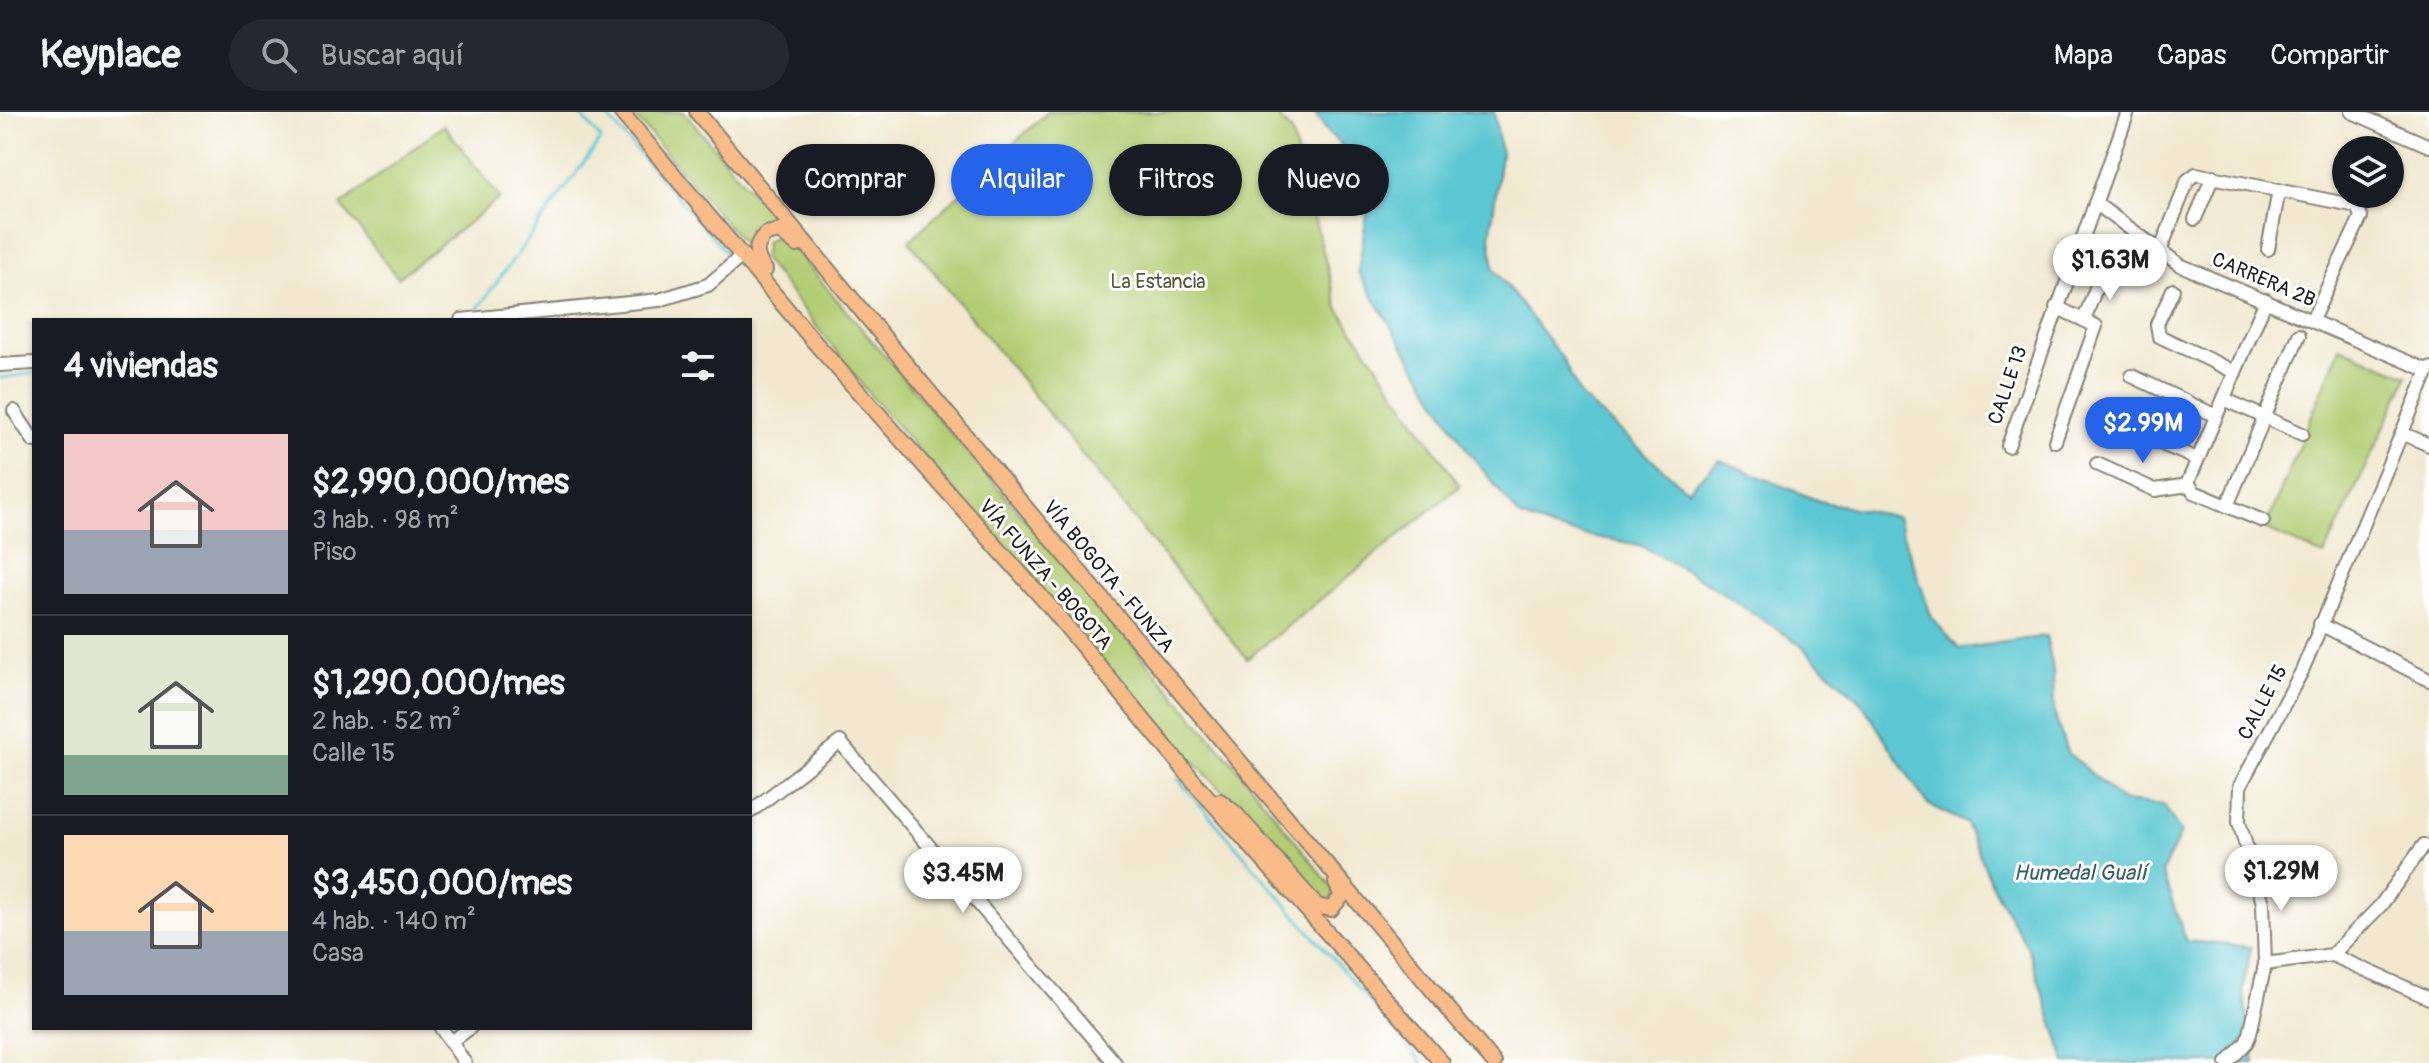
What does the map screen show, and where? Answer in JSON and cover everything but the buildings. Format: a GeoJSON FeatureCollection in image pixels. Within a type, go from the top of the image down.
{"type":"FeatureCollection","features":[{"type":"Feature","properties":{"kind":"main road","name":"VÍA FUNZA - BOGOTA"},"geometry":{"type":"LineString","coordinates":[[621,112],[879,416],[1059,617],[1197,785],[1442,1063]]}},
{"type":"Feature","properties":{"kind":"main road","name":"VÍA BOGOTA - FUNZA"},"geometry":{"type":"LineString","coordinates":[[697,112],[1494,1063]]}},
{"type":"Feature","properties":{"kind":"main road"},"geometry":{"type":"LineString","coordinates":[[879,416],[761,265],[756,248],[766,234],[774,231],[788,234],[879,342],[918,378]]}},
{"type":"Feature","properties":{"kind":"main road"},"geometry":{"type":"LineString","coordinates":[[1197,785],[1235,813],[1317,906],[1331,909],[1339,904],[1340,888],[1261,794],[1246,770]]}},
{"type":"Feature","properties":{"kind":"street","name":"CALLE 13"},"geometry":{"type":"LineString","coordinates":[[2008,446],[2128,112]]}},
{"type":"Feature","properties":{"kind":"street"},"geometry":{"type":"LineString","coordinates":[[2352,112],[2429,146]]}},
{"type":"Feature","properties":{"kind":"street"},"geometry":{"type":"LineString","coordinates":[[2160,251],[2188,180],[2196,174],[2357,206],[2362,213],[2312,320]]}},
{"type":"Feature","properties":{"kind":"street"},"geometry":{"type":"LineString","coordinates":[[2195,219],[2213,176]]}},
{"type":"Feature","properties":{"kind":"street"},"geometry":{"type":"LineString","coordinates":[[2268,249],[2279,190]]}},
{"type":"Feature","properties":{"kind":"street","name":"CARRERA 2B"},"geometry":{"type":"LineString","coordinates":[[2095,203],[2180,265],[2429,370]]}},
{"type":"Feature","properties":{"kind":"street"},"geometry":{"type":"LineString","coordinates":[[481,318],[659,300],[708,285],[743,255]]}},
{"type":"Feature","properties":{"kind":"street"},"geometry":{"type":"LineString","coordinates":[[2084,320],[2102,272]]}},
{"type":"Feature","properties":{"kind":"street"},"geometry":{"type":"LineString","coordinates":[[2173,290],[2157,324],[2159,336],[2235,372]]}},
{"type":"Feature","properties":{"kind":"street"},"geometry":{"type":"LineString","coordinates":[[2188,485],[2266,300]]}},
{"type":"Feature","properties":{"kind":"street"},"geometry":{"type":"LineString","coordinates":[[2055,441],[2096,326],[2056,307]]}},
{"type":"Feature","properties":{"kind":"street"},"geometry":{"type":"LineString","coordinates":[[2227,506],[2299,335]]}},
{"type":"Feature","properties":{"kind":"street"},"geometry":{"type":"LineString","coordinates":[[0,365],[32,363]]}},
{"type":"Feature","properties":{"kind":"street","name":"CALLE 15"},"geometry":{"type":"LineString","coordinates":[[2227,1063],[2246,1043],[2265,964],[2263,903],[2239,822],[2237,803],[2247,771],[2302,671],[2429,370]]}},
{"type":"Feature","properties":{"kind":"street"},"geometry":{"type":"LineString","coordinates":[[2132,376],[2216,416]]}},
{"type":"Feature","properties":{"kind":"street"},"geometry":{"type":"LineString","coordinates":[[2224,399],[2302,434]]}},
{"type":"Feature","properties":{"kind":"street"},"geometry":{"type":"LineString","coordinates":[[14,411],[32,438]]}},
{"type":"Feature","properties":{"kind":"street"},"geometry":{"type":"LineString","coordinates":[[2113,423],[2197,459]]}},
{"type":"Feature","properties":{"kind":"street"},"geometry":{"type":"LineString","coordinates":[[2402,433],[2429,445]]}},
{"type":"Feature","properties":{"kind":"street"},"geometry":{"type":"LineString","coordinates":[[2097,464],[2155,490],[2188,485]]}},
{"type":"Feature","properties":{"kind":"street"},"geometry":{"type":"LineString","coordinates":[[2188,485],[2194,492],[2263,521]]}},
{"type":"Feature","properties":{"kind":"street"},"geometry":{"type":"LineString","coordinates":[[2320,624],[2428,677]]}},
{"type":"Feature","properties":{"kind":"street"},"geometry":{"type":"LineString","coordinates":[[752,810],[840,742],[1115,1063]]}},
{"type":"Feature","properties":{"kind":"street"},"geometry":{"type":"LineString","coordinates":[[2332,955],[2381,905],[2424,845]]}},
{"type":"Feature","properties":{"kind":"street"},"geometry":{"type":"LineString","coordinates":[[2265,964],[2332,955],[2429,998]]}},
{"type":"Feature","properties":{"kind":"street"},"geometry":{"type":"LineString","coordinates":[[442,1030],[465,1063]]}},
{"type":"Feature","properties":{"kind":"street"},"geometry":{"type":"LineString","coordinates":[[451,1042],[467,1030]]}},
{"type":"Feature","properties":{"kind":"green space"},"geometry":{"type":"Polygon","coordinates":[[[631,112],[684,112],[778,223],[760,228],[754,236],[753,255],[631,112]]]}},
{"type":"Feature","properties":{"kind":"green space","name":"La Estancia"},"geometry":{"type":"Polygon","coordinates":[[[1048,112],[1273,112],[1291,131],[1294,144],[1258,144],[1258,216],[1314,216],[1338,308],[1460,486],[1247,659],[909,241],[951,202],[951,216],[1093,216],[1093,144],[1014,144],[1048,112]]]}},
{"type":"Feature","properties":{"kind":"green space"},"geometry":{"type":"Polygon","coordinates":[[[444,125],[500,198],[398,278],[341,205],[444,125]]]}},
{"type":"Feature","properties":{"kind":"green space"},"geometry":{"type":"Polygon","coordinates":[[[775,236],[785,239],[1234,764],[1331,886],[1334,892],[1330,903],[1321,904],[1242,812],[1148,713],[871,396],[763,258],[766,241],[775,236]]]}},
{"type":"Feature","properties":{"kind":"green space"},"geometry":{"type":"Polygon","coordinates":[[[2340,347],[2408,376],[2324,556],[2265,529],[2340,347]]]}},
{"type":"Feature","properties":{"kind":"water","name":"Humedal Gualí"},"geometry":{"type":"Polygon","coordinates":[[[1314,112],[1494,112],[1501,154],[1490,237],[1494,269],[1562,358],[1581,397],[1687,490],[1720,460],[1819,501],[1897,517],[1932,618],[1959,649],[2046,636],[2053,669],[2054,713],[2067,752],[2122,801],[2164,805],[2181,833],[2162,872],[2186,941],[2251,947],[2243,989],[2255,1063],[2066,1063],[2028,948],[1994,889],[1966,823],[1927,804],[1861,702],[1798,643],[1706,582],[1640,545],[1557,530],[1520,517],[1467,450],[1358,272],[1367,216],[1389,216],[1389,144],[1341,144],[1314,112]]]}},
{"type":"Feature","properties":{"kind":"waterway"},"geometry":{"type":"LineString","coordinates":[[478,308],[601,139],[578,112]]}},
{"type":"Feature","properties":{"kind":"waterway"},"geometry":{"type":"LineString","coordinates":[[603,112],[729,256]]}},
{"type":"Feature","properties":{"kind":"waterway"},"geometry":{"type":"LineString","coordinates":[[0,378],[32,373]]}},
{"type":"Feature","properties":{"kind":"waterway"},"geometry":{"type":"LineString","coordinates":[[1178,779],[1423,1063]]}}]}
